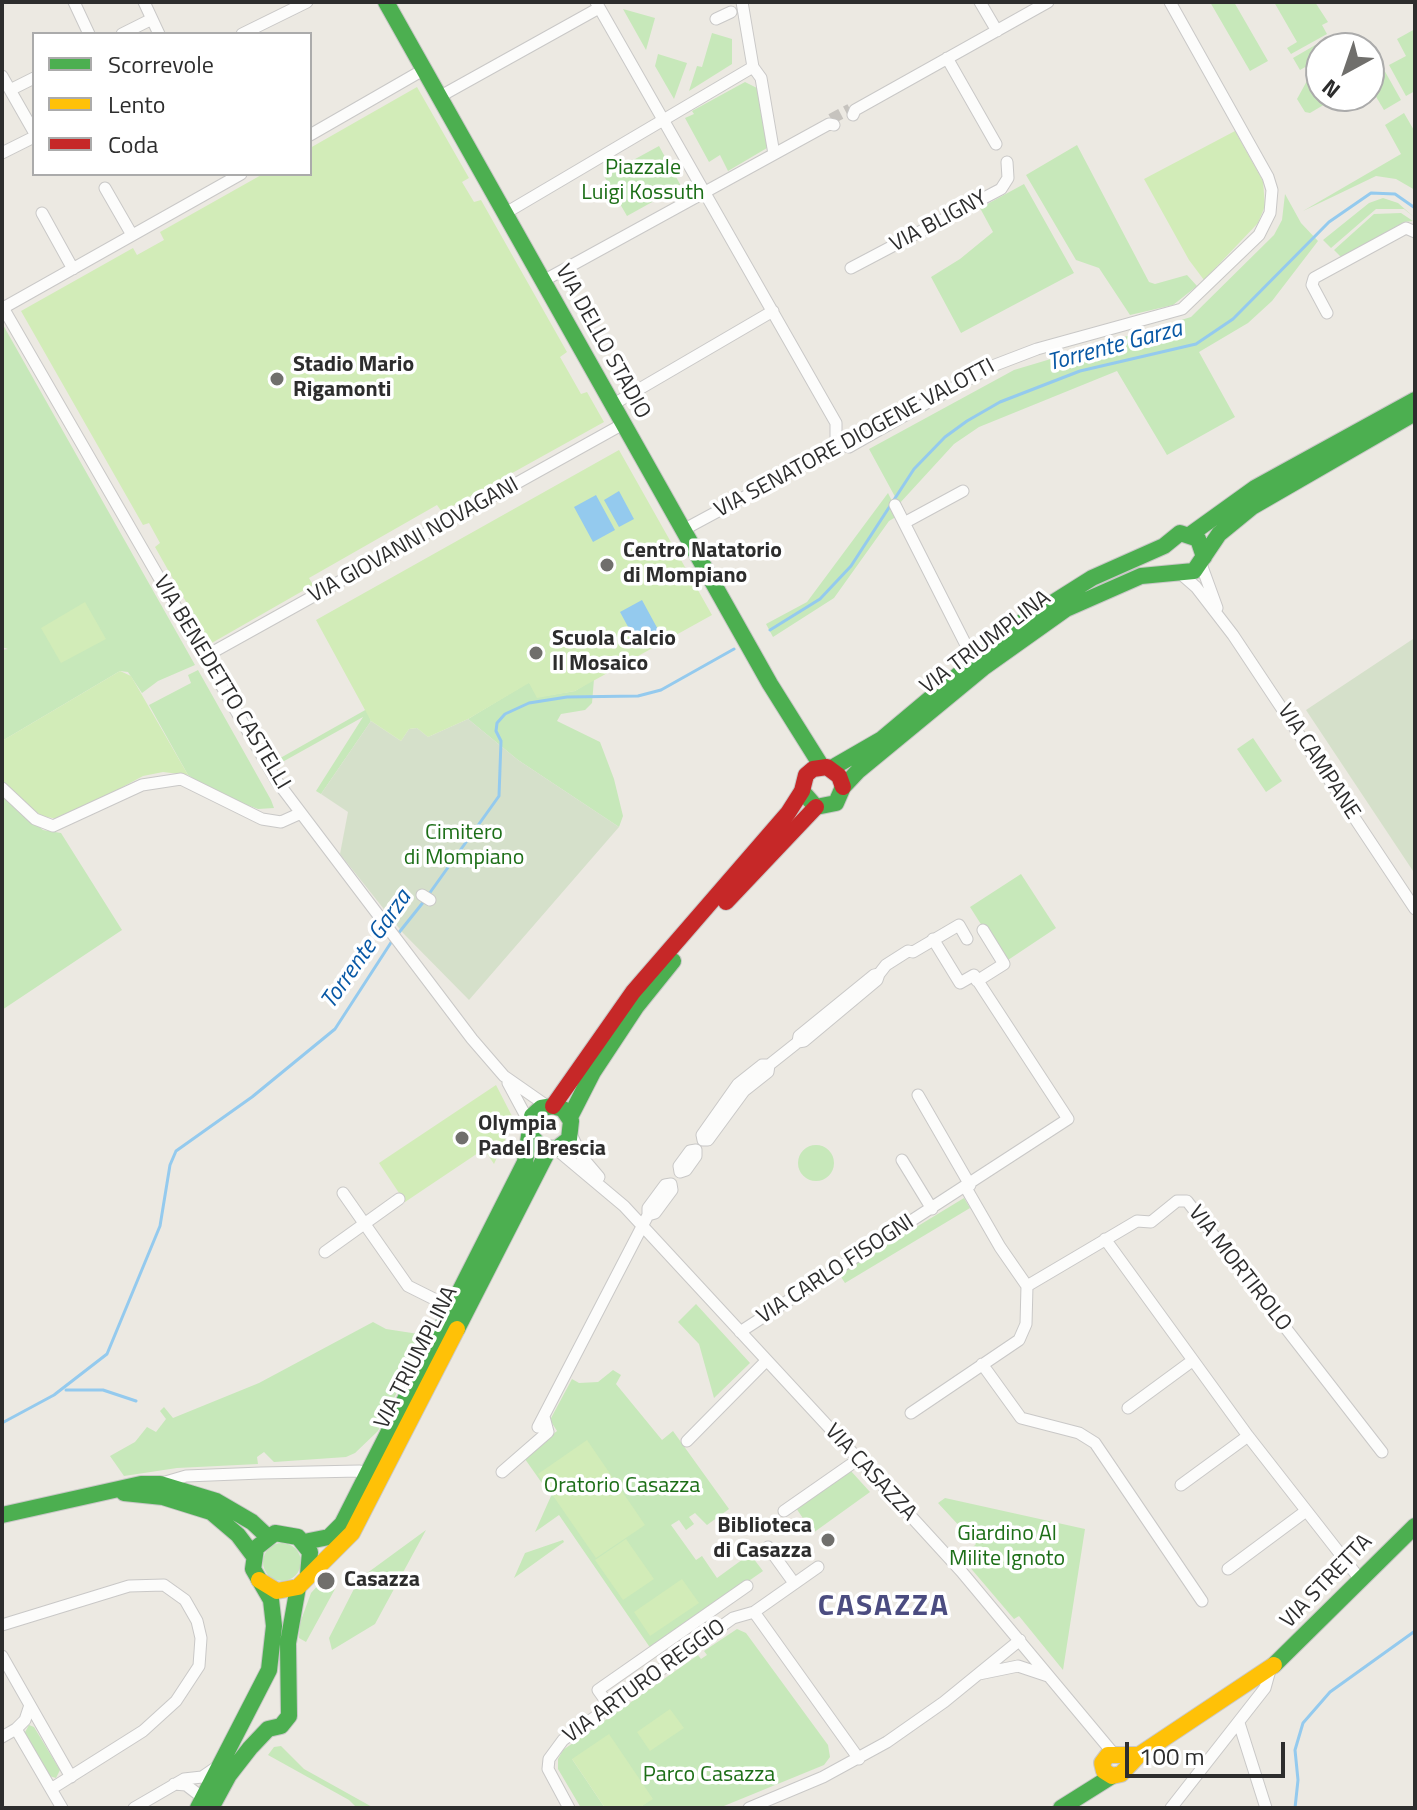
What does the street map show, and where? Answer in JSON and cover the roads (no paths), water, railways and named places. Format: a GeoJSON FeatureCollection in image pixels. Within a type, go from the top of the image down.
{"type":"FeatureCollection","features":[{"type":"Feature","properties":{"kind":"main road","name":"VIA DELLO STADIO"},"geometry":{"type":"LineString","coordinates":[[386,2],[770,684],[826,768]]}},
{"type":"Feature","properties":{"kind":"main road","name":"VIA TRIUMPLINA"},"geometry":{"type":"LineString","coordinates":[[304,1542],[333,1534],[367,1474],[525,1162],[536,1111],[550,1106],[633,992],[788,813],[804,783],[882,739],[968,665],[1070,591],[1116,566],[1164,546],[1175,535],[1191,534],[1255,488],[1415,400]]}},
{"type":"Feature","properties":{"kind":"main road","name":"VIA TRIUMPLINA"},"geometry":{"type":"LineString","coordinates":[[570,1117],[593,1072],[636,1007],[739,887],[816,807],[836,803],[843,787],[983,668],[1066,609],[1141,576],[1194,571],[1219,534],[1252,507],[1415,413]]}},
{"type":"Feature","properties":{"kind":"main road"},"geometry":{"type":"LineString","coordinates":[[1191,534],[1201,543],[1202,560]]}},
{"type":"Feature","properties":{"kind":"main road"},"geometry":{"type":"LineString","coordinates":[[1164,546],[1165,562],[1179,573]]}},
{"type":"Feature","properties":{"kind":"main road","name":"VIA DELLO STADIO"},"geometry":{"type":"LineString","coordinates":[[781,703],[804,783]]}},
{"type":"Feature","properties":{"kind":"main road"},"geometry":{"type":"LineString","coordinates":[[826,768],[839,776],[843,787]]}},
{"type":"Feature","properties":{"kind":"main road"},"geometry":{"type":"LineString","coordinates":[[804,783],[816,807]]}},
{"type":"Feature","properties":{"kind":"main road"},"geometry":{"type":"LineString","coordinates":[[550,1106],[570,1117],[571,1134]]}},
{"type":"Feature","properties":{"kind":"main road"},"geometry":{"type":"LineString","coordinates":[[530,1128],[537,1145],[553,1149]]}},
{"type":"Feature","properties":{"kind":"main road","name":"VIA TRIUMPLINA"},"geometry":{"type":"LineString","coordinates":[[303,1581],[352,1533],[533,1175],[553,1149],[571,1134]]}},
{"type":"Feature","properties":{"kind":"main road"},"geometry":{"type":"LineString","coordinates":[[2,1515],[160,1484],[216,1501],[252,1522],[267,1536],[290,1534],[304,1542],[311,1564],[303,1581],[288,1643],[289,1703],[286,1722],[268,1729],[204,1805]]}},
{"type":"Feature","properties":{"kind":"main road"},"geometry":{"type":"LineString","coordinates":[[112,1491],[163,1497],[211,1512],[238,1535],[253,1555]]}},
{"type":"Feature","properties":{"kind":"main road","name":"VIA STRETTA"},"geometry":{"type":"LineString","coordinates":[[1113,1763],[1139,1755],[1270,1669],[1415,1526]]}},
{"type":"Feature","properties":{"kind":"main road"},"geometry":{"type":"LineString","coordinates":[[204,1805],[220,1765],[251,1711],[269,1670],[274,1626],[271,1600],[253,1569],[253,1555],[267,1536]]}},
{"type":"Feature","properties":{"kind":"main road"},"geometry":{"type":"LineString","coordinates":[[259,1580],[277,1591],[303,1581]]}},
{"type":"Feature","properties":{"kind":"main road"},"geometry":{"type":"LineString","coordinates":[[258,1694],[276,1690],[289,1703]]}},
{"type":"Feature","properties":{"kind":"main road"},"geometry":{"type":"LineString","coordinates":[[251,1711],[256,1723],[268,1729]]}},
{"type":"Feature","properties":{"kind":"main road"},"geometry":{"type":"LineString","coordinates":[[1061,1808],[1096,1785],[1113,1763]]}},
{"type":"Feature","properties":{"kind":"street"},"geometry":{"type":"LineString","coordinates":[[74,2],[88,32]]}},
{"type":"Feature","properties":{"kind":"street"},"geometry":{"type":"LineString","coordinates":[[144,2],[158,32]]}},
{"type":"Feature","properties":{"kind":"street"},"geometry":{"type":"LineString","coordinates":[[246,32],[307,2]]}},
{"type":"Feature","properties":{"kind":"street"},"geometry":{"type":"LineString","coordinates":[[742,2],[753,67],[761,78],[774,154]]}},
{"type":"Feature","properties":{"kind":"street"},"geometry":{"type":"LineString","coordinates":[[980,2],[997,31]]}},
{"type":"Feature","properties":{"kind":"street"},"geometry":{"type":"LineString","coordinates":[[853,111],[1048,2]]}},
{"type":"Feature","properties":{"kind":"street","name":"VIA SENATORE DIOGENE VALOTTI"},"geometry":{"type":"LineString","coordinates":[[683,530],[828,452],[836,444],[849,447],[1013,357],[1176,312],[1193,300],[1259,235],[1270,213],[1272,190],[1268,177],[1170,2]]}},
{"type":"Feature","properties":{"kind":"street"},"geometry":{"type":"LineString","coordinates":[[439,97],[597,5],[664,117],[836,423],[836,444]]}},
{"type":"Feature","properties":{"kind":"street"},"geometry":{"type":"LineString","coordinates":[[716,19],[731,12]]}},
{"type":"Feature","properties":{"kind":"street"},"geometry":{"type":"LineString","coordinates":[[126,32],[152,19]]}},
{"type":"Feature","properties":{"kind":"street"},"geometry":{"type":"LineString","coordinates":[[947,58],[996,144]]}},
{"type":"Feature","properties":{"kind":"street"},"geometry":{"type":"LineString","coordinates":[[504,214],[753,67]]}},
{"type":"Feature","properties":{"kind":"street"},"geometry":{"type":"LineString","coordinates":[[312,134],[423,70]]}},
{"type":"Feature","properties":{"kind":"street"},"geometry":{"type":"LineString","coordinates":[[2,76],[32,130]]}},
{"type":"Feature","properties":{"kind":"street"},"geometry":{"type":"LineString","coordinates":[[10,90],[32,79]]}},
{"type":"Feature","properties":{"kind":"street"},"geometry":{"type":"LineString","coordinates":[[543,281],[831,123]]}},
{"type":"Feature","properties":{"kind":"street"},"geometry":{"type":"LineString","coordinates":[[2,153],[32,135]]}},
{"type":"Feature","properties":{"kind":"street","name":"VIA BLIGNY"},"geometry":{"type":"LineString","coordinates":[[851,268],[1001,189],[1008,178],[1007,162]]}},
{"type":"Feature","properties":{"kind":"street"},"geometry":{"type":"LineString","coordinates":[[3,307],[234,176]]}},
{"type":"Feature","properties":{"kind":"street"},"geometry":{"type":"LineString","coordinates":[[105,188],[132,235]]}},
{"type":"Feature","properties":{"kind":"street"},"geometry":{"type":"LineString","coordinates":[[42,213],[73,269]]}},
{"type":"Feature","properties":{"kind":"street"},"geometry":{"type":"LineString","coordinates":[[1327,313],[1312,285],[1314,278],[1406,228],[1415,232]]}},
{"type":"Feature","properties":{"kind":"street","name":"VIA BENEDETTO CASTELLI"},"geometry":{"type":"LineString","coordinates":[[3,307],[261,757],[400,944],[504,1076],[530,1128]]}},
{"type":"Feature","properties":{"kind":"street"},"geometry":{"type":"LineString","coordinates":[[612,405],[773,311]]}},
{"type":"Feature","properties":{"kind":"street","name":"VIA GIOVANNI NOVAGANI"},"geometry":{"type":"LineString","coordinates":[[204,657],[623,424]]}},
{"type":"Feature","properties":{"kind":"street"},"geometry":{"type":"LineString","coordinates":[[904,523],[963,491]]}},
{"type":"Feature","properties":{"kind":"street","name":"VIA TRIUMPLINA"},"geometry":{"type":"LineString","coordinates":[[895,505],[966,645],[968,665]]}},
{"type":"Feature","properties":{"kind":"street","name":"VIA CAMPANE"},"geometry":{"type":"LineString","coordinates":[[1202,560],[1220,616]]}},
{"type":"Feature","properties":{"kind":"street","name":"VIA CAMPANE"},"geometry":{"type":"LineString","coordinates":[[1179,573],[1220,616],[1415,909]]}},
{"type":"Feature","properties":{"kind":"street"},"geometry":{"type":"LineString","coordinates":[[2,788],[35,819],[53,826],[142,785],[181,779],[262,819],[281,822],[301,813]]}},
{"type":"Feature","properties":{"kind":"street"},"geometry":{"type":"LineString","coordinates":[[502,1472],[544,1437],[549,1426],[541,1422],[645,1220],[655,1213],[672,1190],[671,1184],[696,1156],[699,1145],[708,1140],[744,1091],[768,1072],[769,1065],[798,1042],[804,1041],[908,951],[913,952],[959,925],[967,939]]}},
{"type":"Feature","properties":{"kind":"street"},"geometry":{"type":"LineString","coordinates":[[933,939],[960,983],[974,975],[977,981],[1004,964],[983,930]]}},
{"type":"Feature","properties":{"kind":"street","name":"VIA CARLO FISOGNI"},"geometry":{"type":"LineString","coordinates":[[740,1332],[1068,1119],[977,981]]}},
{"type":"Feature","properties":{"kind":"street","name":"VIA BENEDETTO CASTELLI"},"geometry":{"type":"LineString","coordinates":[[504,1076],[550,1106]]}},
{"type":"Feature","properties":{"kind":"street"},"geometry":{"type":"LineString","coordinates":[[911,1413],[1019,1340],[1024,1332],[1027,1286],[1000,1247],[918,1095]]}},
{"type":"Feature","properties":{"kind":"street","name":"VIA CASAZZA"},"geometry":{"type":"LineString","coordinates":[[571,1134],[602,1185]]}},
{"type":"Feature","properties":{"kind":"street","name":"VIA CASAZZA"},"geometry":{"type":"LineString","coordinates":[[553,1149],[645,1220],[766,1361],[961,1571],[1095,1734],[1113,1763]]}},
{"type":"Feature","properties":{"kind":"street","name":"VIA CARLO FISOGNI"},"geometry":{"type":"LineString","coordinates":[[902,1160],[932,1209]]}},
{"type":"Feature","properties":{"kind":"street"},"geometry":{"type":"LineString","coordinates":[[343,1193],[408,1286],[452,1308]]}},
{"type":"Feature","properties":{"kind":"street"},"geometry":{"type":"LineString","coordinates":[[325,1252],[399,1199]]}},
{"type":"Feature","properties":{"kind":"street","name":"VIA MORTIROLO"},"geometry":{"type":"LineString","coordinates":[[1105,1239],[1137,1221],[1151,1222],[1177,1201],[1187,1201],[1382,1452]]}},
{"type":"Feature","properties":{"kind":"street"},"geometry":{"type":"LineString","coordinates":[[1027,1286],[1105,1239],[1248,1436],[1359,1578]]}},
{"type":"Feature","properties":{"kind":"street"},"geometry":{"type":"LineString","coordinates":[[687,1441],[766,1361]]}},
{"type":"Feature","properties":{"kind":"street"},"geometry":{"type":"LineString","coordinates":[[1128,1408],[1192,1361]]}},
{"type":"Feature","properties":{"kind":"street"},"geometry":{"type":"LineString","coordinates":[[982,1364],[1021,1418],[1079,1433],[1095,1443],[1202,1601]]}},
{"type":"Feature","properties":{"kind":"street"},"geometry":{"type":"LineString","coordinates":[[1181,1485],[1248,1436]]}},
{"type":"Feature","properties":{"kind":"street"},"geometry":{"type":"LineString","coordinates":[[784,1511],[850,1465]]}},
{"type":"Feature","properties":{"kind":"street"},"geometry":{"type":"LineString","coordinates":[[160,1484],[186,1476],[246,1473],[360,1471],[367,1474]]}},
{"type":"Feature","properties":{"kind":"street"},"geometry":{"type":"LineString","coordinates":[[1228,1569],[1306,1511]]}},
{"type":"Feature","properties":{"kind":"street"},"geometry":{"type":"LineString","coordinates":[[768,1547],[794,1583]]}},
{"type":"Feature","properties":{"kind":"street","name":"VIA ARTURO REGGIO"},"geometry":{"type":"LineString","coordinates":[[569,1808],[548,1769],[554,1749],[733,1618],[754,1612],[818,1567]]}},
{"type":"Feature","properties":{"kind":"street"},"geometry":{"type":"LineString","coordinates":[[2,1625],[129,1586],[164,1585],[177,1592],[193,1609],[201,1638],[199,1666],[176,1701],[143,1731],[51,1789]]}},
{"type":"Feature","properties":{"kind":"street"},"geometry":{"type":"LineString","coordinates":[[608,1704],[598,1690],[747,1586]]}},
{"type":"Feature","properties":{"kind":"street","name":"VIA ARTURO REGGIO"},"geometry":{"type":"LineString","coordinates":[[754,1612],[859,1759]]}},
{"type":"Feature","properties":{"kind":"street"},"geometry":{"type":"LineString","coordinates":[[749,1808],[859,1759],[911,1728],[1020,1640]]}},
{"type":"Feature","properties":{"kind":"street"},"geometry":{"type":"LineString","coordinates":[[2,1656],[71,1777]]}},
{"type":"Feature","properties":{"kind":"street"},"geometry":{"type":"LineString","coordinates":[[978,1674],[1018,1666],[1049,1676]]}},
{"type":"Feature","properties":{"kind":"street","name":"VIA STRETTA"},"geometry":{"type":"LineString","coordinates":[[1171,1808],[1265,1688],[1270,1669]]}},
{"type":"Feature","properties":{"kind":"street"},"geometry":{"type":"LineString","coordinates":[[2,1737],[25,1720],[30,1705]]}},
{"type":"Feature","properties":{"kind":"street"},"geometry":{"type":"LineString","coordinates":[[1239,1723],[1266,1808]]}},
{"type":"Feature","properties":{"kind":"street"},"geometry":{"type":"LineString","coordinates":[[16,1729],[62,1808]]}},
{"type":"Feature","properties":{"kind":"street"},"geometry":{"type":"LineString","coordinates":[[134,1808],[173,1784],[202,1777],[220,1765]]}},
{"type":"Feature","properties":{"kind":"street"},"geometry":{"type":"LineString","coordinates":[[173,1784],[186,1785],[204,1805]]}},
{"type":"Feature","properties":{"kind":"water"},"geometry":{"type":"Polygon","coordinates":[[[619,491],[634,519],[619,527],[604,500],[619,491]]]}},
{"type":"Feature","properties":{"kind":"water"},"geometry":{"type":"Polygon","coordinates":[[[596,495],[615,530],[593,542],[574,507],[596,495]]]}},
{"type":"Feature","properties":{"kind":"water"},"geometry":{"type":"Polygon","coordinates":[[[642,600],[661,635],[639,647],[620,612],[642,600]]]}},
{"type":"Feature","properties":{"kind":"waterway","name":"Torrente Garza"},"geometry":{"type":"LineString","coordinates":[[770,630],[820,599],[851,566],[914,469],[945,437],[967,421],[1000,402],[1080,371],[1196,344],[1233,319],[1329,222],[1371,193],[1395,194],[1415,208]]}},
{"type":"Feature","properties":{"kind":"waterway","name":"Torrente Garza"},"geometry":{"type":"LineString","coordinates":[[429,894],[499,796],[501,741],[496,731],[497,723],[505,714],[529,703],[567,697],[638,696],[661,690],[734,649]]}},
{"type":"Feature","properties":{"kind":"waterway","name":"Torrente Garza"},"geometry":{"type":"LineString","coordinates":[[397,935],[425,900]]}},
{"type":"Feature","properties":{"kind":"waterway","name":"Torrente Garza"},"geometry":{"type":"LineString","coordinates":[[2,1423],[54,1395],[107,1354],[160,1226],[170,1165],[176,1151],[252,1097],[335,1029],[392,941]]}},
{"type":"Feature","properties":{"kind":"waterway"},"geometry":{"type":"LineString","coordinates":[[66,1390],[103,1390],[136,1401]]}},
{"type":"Feature","properties":{"kind":"waterway"},"geometry":{"type":"LineString","coordinates":[[1295,1808],[1298,1780],[1295,1750],[1303,1723],[1330,1692],[1415,1631]]}},
{"type":"Feature","properties":{"kind":"tunnel"},"geometry":{"type":"LineString","coordinates":[[831,119],[850,109]]}},
{"type":"Feature","properties":{"kind":"place","name":"Stadio Mario Rigamonti"},"geometry":{"type":"Point","coordinates":[277,379]}},
{"type":"Feature","properties":{"kind":"place","name":"Centro Natatorio di Mompiano"},"geometry":{"type":"Point","coordinates":[607,565]}},
{"type":"Feature","properties":{"kind":"place","name":"Scuola Calcio Il Mosaico"},"geometry":{"type":"Point","coordinates":[536,653]}},
{"type":"Feature","properties":{"kind":"place","name":"Olympia Padel Brescia"},"geometry":{"type":"Point","coordinates":[462,1138]}},
{"type":"Feature","properties":{"kind":"place","name":"Biblioteca di Casazza"},"geometry":{"type":"Point","coordinates":[828,1540]}},
{"type":"Feature","properties":{"kind":"place","name":"Casazza"},"geometry":{"type":"Point","coordinates":[326,1581]}},
{"type":"Feature","properties":{"kind":"district","name":"CASAZZA"},"geometry":{"type":"Point","coordinates":[884,1608]}},
{"type":"Feature","properties":{"kind":"park label","name":"Piazzale Luigi Kossuth"},"geometry":{"type":"Point","coordinates":[643,182]}},
{"type":"Feature","properties":{"kind":"park label","name":"Cimitero di Mompiano"},"geometry":{"type":"Point","coordinates":[464,846]}},
{"type":"Feature","properties":{"kind":"park label","name":"Oratorio Casazza"},"geometry":{"type":"Point","coordinates":[622,1487]}},
{"type":"Feature","properties":{"kind":"park label","name":"Giardino Al Milite Ignoto"},"geometry":{"type":"Point","coordinates":[1007,1548]}},
{"type":"Feature","properties":{"kind":"park label","name":"Parco Casazza"},"geometry":{"type":"Point","coordinates":[709,1776]}}]}
